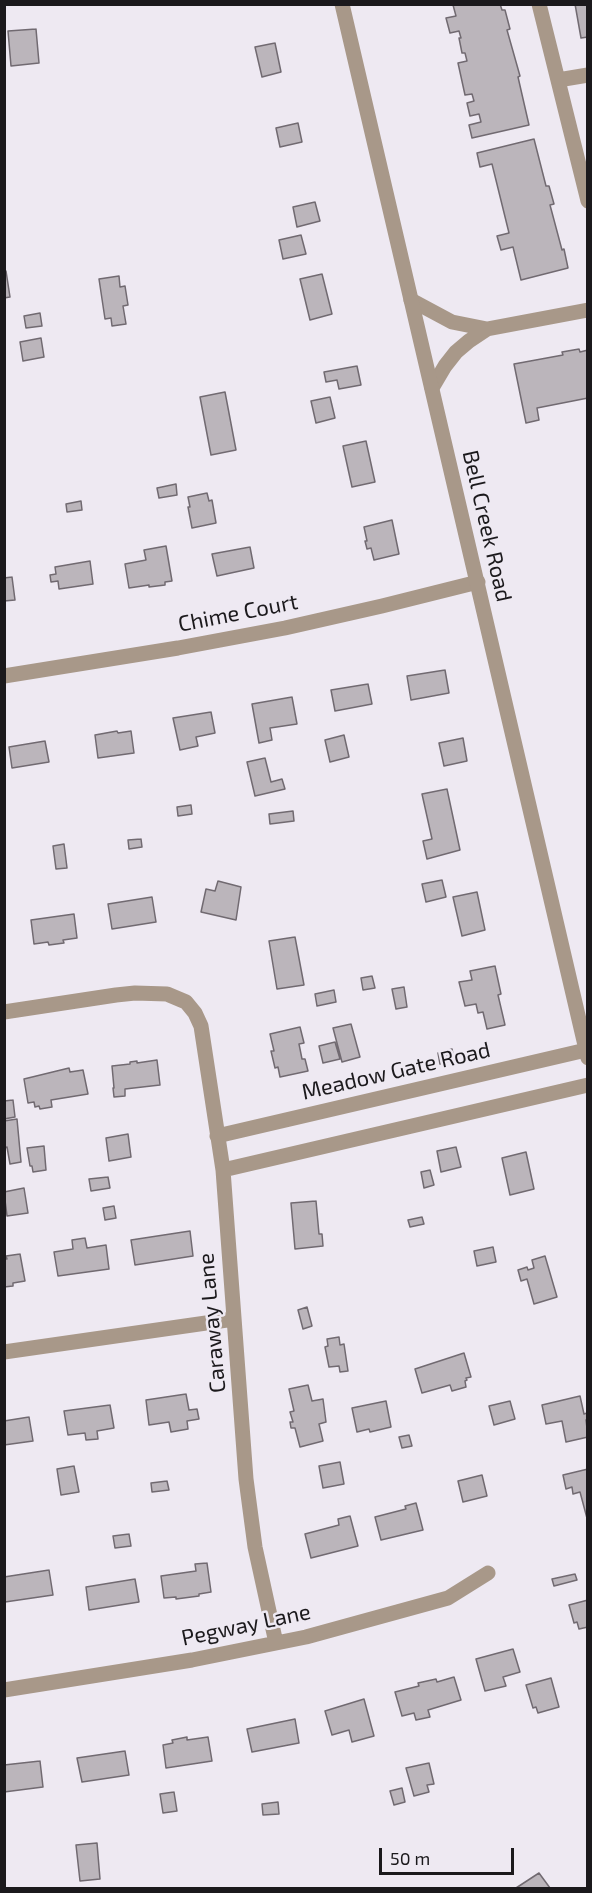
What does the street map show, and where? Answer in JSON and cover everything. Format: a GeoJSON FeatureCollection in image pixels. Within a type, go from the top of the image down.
{"type":"FeatureCollection","features":[{"type":"Feature","properties":{"kind":"street","name":"Bell Creek Road"},"geometry":{"type":"LineString","coordinates":[[342,4],[587,1054]]}},
{"type":"Feature","properties":{"kind":"street"},"geometry":{"type":"LineString","coordinates":[[539,4],[588,201]]}},
{"type":"Feature","properties":{"kind":"street"},"geometry":{"type":"LineString","coordinates":[[558,80],[588,75]]}},
{"type":"Feature","properties":{"kind":"street"},"geometry":{"type":"LineString","coordinates":[[411,300],[452,322],[487,329],[588,310]]}},
{"type":"Feature","properties":{"kind":"street"},"geometry":{"type":"LineString","coordinates":[[432,388],[456,352],[487,329]]}},
{"type":"Feature","properties":{"kind":"street","name":"Chime Court"},"geometry":{"type":"LineString","coordinates":[[4,676],[285,628],[478,582]]}},
{"type":"Feature","properties":{"kind":"street","name":"Caraway Lane"},"geometry":{"type":"LineString","coordinates":[[4,1012],[135,993],[167,994],[186,1002],[195,1013],[201,1026],[222,1170],[246,1479],[255,1547],[276,1643]]}},
{"type":"Feature","properties":{"kind":"street","name":"Meadow Gate Road"},"geometry":{"type":"LineString","coordinates":[[217,1136],[587,1054]]}},
{"type":"Feature","properties":{"kind":"street"},"geometry":{"type":"LineString","coordinates":[[222,1170],[588,1085]]}},
{"type":"Feature","properties":{"kind":"street"},"geometry":{"type":"LineString","coordinates":[[4,1352],[234,1319]]}},
{"type":"Feature","properties":{"kind":"street","name":"Pegway Lane"},"geometry":{"type":"LineString","coordinates":[[4,1690],[192,1660],[276,1643],[398,1613],[448,1598],[488,1573]]}},
{"type":"Feature","properties":{"kind":"building"},"geometry":{"type":"Polygon","coordinates":[[[500,4],[502,10],[505,10],[510,29],[507,30],[520,76],[518,77],[529,125],[472,138],[469,125],[481,122],[479,114],[470,116],[467,103],[474,101],[472,94],[465,95],[458,63],[467,61],[465,53],[462,53],[459,31],[450,33],[446,18],[456,16],[453,5],[500,4]]]}},
{"type":"Feature","properties":{"kind":"building"},"geometry":{"type":"Polygon","coordinates":[[[575,4],[588,4],[588,37],[581,38],[575,4]]]}},
{"type":"Feature","properties":{"kind":"building"},"geometry":{"type":"Polygon","coordinates":[[[36,29],[39,63],[11,66],[8,31],[36,29]]]}},
{"type":"Feature","properties":{"kind":"building"},"geometry":{"type":"Polygon","coordinates":[[[275,43],[281,72],[262,77],[255,47],[275,43]]]}},
{"type":"Feature","properties":{"kind":"building"},"geometry":{"type":"Polygon","coordinates":[[[298,123],[302,142],[280,147],[276,128],[298,123]]]}},
{"type":"Feature","properties":{"kind":"building"},"geometry":{"type":"Polygon","coordinates":[[[534,139],[546,186],[549,186],[554,204],[550,205],[568,268],[521,280],[513,247],[501,250],[497,236],[509,233],[492,164],[480,167],[477,153],[534,139]]]}},
{"type":"Feature","properties":{"kind":"building"},"geometry":{"type":"Polygon","coordinates":[[[315,202],[320,221],[297,227],[293,207],[315,202]]]}},
{"type":"Feature","properties":{"kind":"building"},"geometry":{"type":"Polygon","coordinates":[[[301,235],[306,254],[283,259],[279,240],[301,235]]]}},
{"type":"Feature","properties":{"kind":"building"},"geometry":{"type":"Polygon","coordinates":[[[4,271],[6,271],[10,297],[4,298],[4,271]]]}},
{"type":"Feature","properties":{"kind":"building"},"geometry":{"type":"Polygon","coordinates":[[[322,274],[332,314],[310,320],[300,279],[322,274]]]}},
{"type":"Feature","properties":{"kind":"building"},"geometry":{"type":"Polygon","coordinates":[[[119,276],[120,287],[125,286],[128,305],[123,306],[126,324],[112,326],[111,318],[105,319],[99,279],[119,276]]]}},
{"type":"Feature","properties":{"kind":"building"},"geometry":{"type":"Polygon","coordinates":[[[40,313],[42,326],[26,328],[24,316],[40,313]]]}},
{"type":"Feature","properties":{"kind":"building"},"geometry":{"type":"Polygon","coordinates":[[[41,338],[44,357],[23,361],[20,342],[41,338]]]}},
{"type":"Feature","properties":{"kind":"building"},"geometry":{"type":"Polygon","coordinates":[[[579,349],[580,352],[588,350],[588,398],[537,408],[539,420],[526,423],[514,364],[563,355],[562,352],[579,349]]]}},
{"type":"Feature","properties":{"kind":"building"},"geometry":{"type":"Polygon","coordinates":[[[357,366],[361,385],[339,389],[337,380],[326,382],[324,372],[357,366]]]}},
{"type":"Feature","properties":{"kind":"building"},"geometry":{"type":"Polygon","coordinates":[[[225,392],[236,450],[211,455],[200,397],[225,392]]]}},
{"type":"Feature","properties":{"kind":"building"},"geometry":{"type":"Polygon","coordinates":[[[330,397],[335,418],[316,423],[311,401],[330,397]]]}},
{"type":"Feature","properties":{"kind":"building"},"geometry":{"type":"Polygon","coordinates":[[[366,441],[375,482],[352,487],[343,446],[366,441]]]}},
{"type":"Feature","properties":{"kind":"building"},"geometry":{"type":"Polygon","coordinates":[[[176,484],[177,495],[159,498],[157,488],[176,484]]]}},
{"type":"Feature","properties":{"kind":"building"},"geometry":{"type":"Polygon","coordinates":[[[207,493],[209,501],[212,500],[216,523],[192,528],[188,497],[207,493]]]}},
{"type":"Feature","properties":{"kind":"building"},"geometry":{"type":"Polygon","coordinates":[[[81,501],[82,510],[67,512],[66,504],[81,501]]]}},
{"type":"Feature","properties":{"kind":"building"},"geometry":{"type":"Polygon","coordinates":[[[392,520],[399,554],[374,560],[371,548],[367,549],[364,527],[392,520]]]}},
{"type":"Feature","properties":{"kind":"building"},"geometry":{"type":"Polygon","coordinates":[[[166,546],[172,581],[165,582],[165,585],[129,588],[125,564],[146,560],[144,550],[166,546]]]}},
{"type":"Feature","properties":{"kind":"building"},"geometry":{"type":"Polygon","coordinates":[[[250,547],[254,568],[217,576],[212,554],[250,547]]]}},
{"type":"Feature","properties":{"kind":"building"},"geometry":{"type":"Polygon","coordinates":[[[90,561],[93,584],[59,589],[58,581],[51,582],[50,575],[56,574],[55,567],[90,561]]]}},
{"type":"Feature","properties":{"kind":"building"},"geometry":{"type":"Polygon","coordinates":[[[12,577],[15,600],[4,601],[4,578],[12,577]]]}},
{"type":"Feature","properties":{"kind":"building"},"geometry":{"type":"Polygon","coordinates":[[[445,670],[449,693],[411,700],[407,676],[445,670]]]}},
{"type":"Feature","properties":{"kind":"building"},"geometry":{"type":"Polygon","coordinates":[[[368,684],[372,704],[335,711],[331,690],[368,684]]]}},
{"type":"Feature","properties":{"kind":"building"},"geometry":{"type":"Polygon","coordinates":[[[292,697],[297,724],[270,728],[272,740],[259,743],[252,704],[292,697]]]}},
{"type":"Feature","properties":{"kind":"building"},"geometry":{"type":"Polygon","coordinates":[[[211,712],[215,733],[196,737],[198,746],[180,750],[173,718],[211,712]]]}},
{"type":"Feature","properties":{"kind":"building"},"geometry":{"type":"Polygon","coordinates":[[[117,731],[118,733],[131,731],[134,753],[98,758],[95,735],[117,731]]]}},
{"type":"Feature","properties":{"kind":"building"},"geometry":{"type":"Polygon","coordinates":[[[344,735],[349,757],[330,762],[325,740],[344,735]]]}},
{"type":"Feature","properties":{"kind":"building"},"geometry":{"type":"Polygon","coordinates":[[[463,738],[467,761],[444,766],[439,743],[463,738]]]}},
{"type":"Feature","properties":{"kind":"building"},"geometry":{"type":"Polygon","coordinates":[[[45,741],[49,762],[12,768],[9,747],[45,741]]]}},
{"type":"Feature","properties":{"kind":"building"},"geometry":{"type":"Polygon","coordinates":[[[265,758],[271,782],[282,779],[285,789],[255,796],[247,762],[265,758]]]}},
{"type":"Feature","properties":{"kind":"building"},"geometry":{"type":"Polygon","coordinates":[[[447,789],[460,850],[427,859],[423,841],[432,839],[422,794],[447,789]]]}},
{"type":"Feature","properties":{"kind":"building"},"geometry":{"type":"Polygon","coordinates":[[[191,805],[192,814],[178,816],[177,807],[191,805]]]}},
{"type":"Feature","properties":{"kind":"building"},"geometry":{"type":"Polygon","coordinates":[[[293,811],[294,821],[270,824],[269,814],[293,811]]]}},
{"type":"Feature","properties":{"kind":"building"},"geometry":{"type":"Polygon","coordinates":[[[141,839],[142,847],[129,849],[128,840],[141,839]]]}},
{"type":"Feature","properties":{"kind":"building"},"geometry":{"type":"Polygon","coordinates":[[[64,844],[67,868],[56,869],[53,846],[64,844]]]}},
{"type":"Feature","properties":{"kind":"building"},"geometry":{"type":"Polygon","coordinates":[[[442,880],[446,897],[426,902],[422,884],[442,880]]]}},
{"type":"Feature","properties":{"kind":"building"},"geometry":{"type":"Polygon","coordinates":[[[218,881],[241,887],[236,920],[201,912],[206,889],[215,891],[218,881]]]}},
{"type":"Feature","properties":{"kind":"building"},"geometry":{"type":"Polygon","coordinates":[[[477,892],[485,930],[462,936],[453,897],[477,892]]]}},
{"type":"Feature","properties":{"kind":"building"},"geometry":{"type":"Polygon","coordinates":[[[152,897],[156,922],[112,929],[108,904],[152,897]]]}},
{"type":"Feature","properties":{"kind":"building"},"geometry":{"type":"Polygon","coordinates":[[[74,914],[77,938],[63,940],[64,943],[34,944],[31,920],[74,914]]]}},
{"type":"Feature","properties":{"kind":"building"},"geometry":{"type":"Polygon","coordinates":[[[295,937],[304,985],[277,989],[269,941],[295,937]]]}},
{"type":"Feature","properties":{"kind":"building"},"geometry":{"type":"Polygon","coordinates":[[[495,966],[501,994],[498,995],[505,1025],[487,1029],[483,1012],[478,1013],[476,1004],[465,1006],[459,982],[472,980],[470,971],[495,966]]]}},
{"type":"Feature","properties":{"kind":"building"},"geometry":{"type":"Polygon","coordinates":[[[372,976],[375,988],[363,990],[361,978],[372,976]]]}},
{"type":"Feature","properties":{"kind":"building"},"geometry":{"type":"Polygon","coordinates":[[[404,987],[407,1007],[396,1009],[392,989],[404,987]]]}},
{"type":"Feature","properties":{"kind":"building"},"geometry":{"type":"Polygon","coordinates":[[[334,990],[336,1002],[317,1006],[315,994],[334,990]]]}},
{"type":"Feature","properties":{"kind":"building"},"geometry":{"type":"Polygon","coordinates":[[[351,1024],[360,1057],[342,1062],[333,1028],[351,1024]]]}},
{"type":"Feature","properties":{"kind":"building"},"geometry":{"type":"Polygon","coordinates":[[[300,1027],[304,1043],[299,1044],[302,1059],[305,1059],[308,1071],[280,1077],[271,1051],[274,1051],[270,1034],[300,1027]]]}},
{"type":"Feature","properties":{"kind":"building"},"geometry":{"type":"Polygon","coordinates":[[[335,1042],[340,1059],[323,1063],[319,1046],[335,1042]]]}},
{"type":"Feature","properties":{"kind":"building"},"geometry":{"type":"Polygon","coordinates":[[[452,1049],[454,1060],[440,1064],[438,1053],[452,1049]]]}},
{"type":"Feature","properties":{"kind":"building"},"geometry":{"type":"Polygon","coordinates":[[[157,1060],[160,1085],[125,1089],[125,1096],[114,1097],[112,1066],[157,1060]]]}},
{"type":"Feature","properties":{"kind":"building"},"geometry":{"type":"Polygon","coordinates":[[[69,1068],[70,1072],[83,1070],[88,1094],[51,1100],[52,1107],[40,1109],[39,1106],[35,1107],[34,1102],[28,1103],[24,1079],[69,1068]]]}},
{"type":"Feature","properties":{"kind":"building"},"geometry":{"type":"Polygon","coordinates":[[[13,1100],[15,1117],[4,1119],[4,1101],[13,1100]]]}},
{"type":"Feature","properties":{"kind":"building"},"geometry":{"type":"Polygon","coordinates":[[[17,1119],[21,1162],[10,1164],[7,1147],[4,1148],[4,1121],[17,1119]]]}},
{"type":"Feature","properties":{"kind":"building"},"geometry":{"type":"Polygon","coordinates":[[[128,1134],[131,1157],[109,1161],[106,1138],[128,1134]]]}},
{"type":"Feature","properties":{"kind":"building"},"geometry":{"type":"Polygon","coordinates":[[[44,1146],[46,1170],[33,1172],[27,1148],[44,1146]]]}},
{"type":"Feature","properties":{"kind":"building"},"geometry":{"type":"Polygon","coordinates":[[[456,1147],[461,1167],[441,1172],[437,1151],[456,1147]]]}},
{"type":"Feature","properties":{"kind":"building"},"geometry":{"type":"Polygon","coordinates":[[[526,1152],[534,1189],[510,1195],[502,1158],[526,1152]]]}},
{"type":"Feature","properties":{"kind":"building"},"geometry":{"type":"Polygon","coordinates":[[[430,1170],[434,1185],[424,1188],[421,1172],[430,1170]]]}},
{"type":"Feature","properties":{"kind":"building"},"geometry":{"type":"Polygon","coordinates":[[[108,1177],[110,1188],[91,1191],[89,1179],[108,1177]]]}},
{"type":"Feature","properties":{"kind":"building"},"geometry":{"type":"Polygon","coordinates":[[[24,1188],[28,1213],[7,1216],[4,1192],[24,1188]]]}},
{"type":"Feature","properties":{"kind":"building"},"geometry":{"type":"Polygon","coordinates":[[[316,1201],[319,1234],[322,1234],[323,1246],[295,1249],[291,1203],[316,1201]]]}},
{"type":"Feature","properties":{"kind":"building"},"geometry":{"type":"Polygon","coordinates":[[[114,1206],[116,1218],[105,1220],[103,1208],[114,1206]]]}},
{"type":"Feature","properties":{"kind":"building"},"geometry":{"type":"Polygon","coordinates":[[[422,1217],[424,1224],[410,1227],[408,1220],[422,1217]]]}},
{"type":"Feature","properties":{"kind":"building"},"geometry":{"type":"Polygon","coordinates":[[[190,1231],[193,1256],[135,1265],[131,1240],[190,1231]]]}},
{"type":"Feature","properties":{"kind":"building"},"geometry":{"type":"Polygon","coordinates":[[[85,1238],[87,1248],[106,1245],[109,1269],[58,1276],[54,1252],[73,1249],[72,1240],[85,1238]]]}},
{"type":"Feature","properties":{"kind":"building"},"geometry":{"type":"Polygon","coordinates":[[[493,1247],[496,1262],[477,1266],[474,1251],[493,1247]]]}},
{"type":"Feature","properties":{"kind":"building"},"geometry":{"type":"Polygon","coordinates":[[[20,1254],[25,1281],[4,1287],[4,1259],[7,1259],[6,1256],[20,1254]]]}},
{"type":"Feature","properties":{"kind":"building"},"geometry":{"type":"Polygon","coordinates":[[[545,1256],[557,1297],[534,1304],[527,1279],[521,1281],[518,1270],[527,1267],[528,1270],[534,1268],[532,1260],[545,1256]]]}},
{"type":"Feature","properties":{"kind":"building"},"geometry":{"type":"Polygon","coordinates":[[[307,1307],[312,1326],[303,1329],[298,1310],[307,1307]]]}},
{"type":"Feature","properties":{"kind":"building"},"geometry":{"type":"Polygon","coordinates":[[[339,1337],[340,1345],[344,1344],[348,1371],[340,1372],[339,1366],[329,1367],[325,1347],[328,1346],[327,1339],[339,1337]]]}},
{"type":"Feature","properties":{"kind":"building"},"geometry":{"type":"Polygon","coordinates":[[[464,1353],[471,1377],[466,1378],[466,1387],[452,1391],[450,1385],[422,1393],[415,1369],[464,1353]]]}},
{"type":"Feature","properties":{"kind":"building"},"geometry":{"type":"Polygon","coordinates":[[[308,1385],[312,1401],[323,1399],[326,1422],[319,1424],[323,1441],[300,1447],[295,1428],[291,1428],[290,1422],[293,1422],[290,1412],[294,1411],[289,1389],[308,1385]]]}},
{"type":"Feature","properties":{"kind":"building"},"geometry":{"type":"Polygon","coordinates":[[[186,1394],[189,1410],[197,1409],[199,1419],[187,1421],[188,1429],[171,1432],[169,1422],[149,1425],[146,1400],[186,1394]]]}},
{"type":"Feature","properties":{"kind":"building"},"geometry":{"type":"Polygon","coordinates":[[[580,1396],[584,1414],[588,1414],[586,1420],[588,1437],[566,1442],[562,1421],[546,1424],[542,1405],[580,1396]]]}},
{"type":"Feature","properties":{"kind":"building"},"geometry":{"type":"Polygon","coordinates":[[[386,1401],[391,1427],[370,1432],[369,1429],[357,1432],[352,1408],[386,1401]]]}},
{"type":"Feature","properties":{"kind":"building"},"geometry":{"type":"Polygon","coordinates":[[[510,1401],[515,1419],[494,1425],[489,1406],[510,1401]]]}},
{"type":"Feature","properties":{"kind":"building"},"geometry":{"type":"Polygon","coordinates":[[[110,1405],[114,1428],[97,1431],[98,1439],[86,1440],[85,1433],[68,1435],[64,1411],[110,1405]]]}},
{"type":"Feature","properties":{"kind":"building"},"geometry":{"type":"Polygon","coordinates":[[[29,1417],[33,1441],[4,1445],[4,1421],[29,1417]]]}},
{"type":"Feature","properties":{"kind":"building"},"geometry":{"type":"Polygon","coordinates":[[[409,1435],[412,1446],[402,1448],[399,1437],[409,1435]]]}},
{"type":"Feature","properties":{"kind":"building"},"geometry":{"type":"Polygon","coordinates":[[[340,1462],[344,1484],[323,1488],[319,1466],[340,1462]]]}},
{"type":"Feature","properties":{"kind":"building"},"geometry":{"type":"Polygon","coordinates":[[[74,1466],[79,1492],[61,1495],[57,1469],[74,1466]]]}},
{"type":"Feature","properties":{"kind":"building"},"geometry":{"type":"Polygon","coordinates":[[[588,1469],[588,1522],[580,1492],[573,1494],[572,1487],[566,1489],[563,1475],[588,1469]]]}},
{"type":"Feature","properties":{"kind":"building"},"geometry":{"type":"Polygon","coordinates":[[[482,1475],[487,1496],[463,1502],[458,1481],[482,1475]]]}},
{"type":"Feature","properties":{"kind":"building"},"geometry":{"type":"Polygon","coordinates":[[[167,1481],[169,1490],[152,1492],[151,1483],[167,1481]]]}},
{"type":"Feature","properties":{"kind":"building"},"geometry":{"type":"Polygon","coordinates":[[[416,1503],[423,1530],[381,1540],[375,1517],[406,1509],[405,1506],[416,1503]]]}},
{"type":"Feature","properties":{"kind":"building"},"geometry":{"type":"Polygon","coordinates":[[[350,1516],[358,1546],[311,1558],[305,1534],[339,1525],[338,1519],[350,1516]]]}},
{"type":"Feature","properties":{"kind":"building"},"geometry":{"type":"Polygon","coordinates":[[[129,1534],[131,1546],[115,1548],[113,1536],[129,1534]]]}},
{"type":"Feature","properties":{"kind":"building"},"geometry":{"type":"Polygon","coordinates":[[[207,1563],[211,1592],[176,1599],[176,1597],[164,1598],[161,1576],[196,1571],[195,1564],[207,1563]]]}},
{"type":"Feature","properties":{"kind":"building"},"geometry":{"type":"Polygon","coordinates":[[[49,1570],[53,1595],[5,1602],[4,1577],[49,1570]]]}},
{"type":"Feature","properties":{"kind":"building"},"geometry":{"type":"Polygon","coordinates":[[[575,1574],[577,1580],[554,1586],[552,1579],[575,1574]]]}},
{"type":"Feature","properties":{"kind":"building"},"geometry":{"type":"Polygon","coordinates":[[[135,1579],[139,1602],[89,1610],[86,1587],[135,1579]]]}},
{"type":"Feature","properties":{"kind":"building"},"geometry":{"type":"Polygon","coordinates":[[[588,1600],[588,1627],[579,1629],[577,1622],[574,1623],[569,1605],[588,1600]]]}},
{"type":"Feature","properties":{"kind":"building"},"geometry":{"type":"Polygon","coordinates":[[[513,1649],[520,1672],[503,1677],[506,1686],[485,1691],[476,1659],[513,1649]]]}},
{"type":"Feature","properties":{"kind":"building"},"geometry":{"type":"Polygon","coordinates":[[[454,1677],[461,1700],[428,1710],[430,1717],[416,1720],[414,1713],[402,1716],[395,1692],[419,1686],[418,1683],[436,1679],[437,1682],[454,1677]]]}},
{"type":"Feature","properties":{"kind":"building"},"geometry":{"type":"Polygon","coordinates":[[[551,1678],[559,1707],[538,1713],[536,1707],[533,1708],[526,1685],[551,1678]]]}},
{"type":"Feature","properties":{"kind":"building"},"geometry":{"type":"Polygon","coordinates":[[[364,1699],[374,1736],[352,1742],[349,1730],[332,1735],[325,1711],[364,1699]]]}},
{"type":"Feature","properties":{"kind":"building"},"geometry":{"type":"Polygon","coordinates":[[[295,1719],[299,1743],[252,1752],[247,1729],[295,1719]]]}},
{"type":"Feature","properties":{"kind":"building"},"geometry":{"type":"Polygon","coordinates":[[[187,1737],[187,1740],[208,1737],[212,1761],[166,1768],[163,1745],[173,1743],[172,1740],[187,1737]]]}},
{"type":"Feature","properties":{"kind":"building"},"geometry":{"type":"Polygon","coordinates":[[[125,1751],[129,1775],[82,1782],[77,1758],[125,1751]]]}},
{"type":"Feature","properties":{"kind":"building"},"geometry":{"type":"Polygon","coordinates":[[[40,1761],[43,1787],[4,1792],[4,1765],[40,1761]]]}},
{"type":"Feature","properties":{"kind":"building"},"geometry":{"type":"Polygon","coordinates":[[[429,1763],[434,1784],[427,1785],[429,1792],[414,1796],[406,1768],[429,1763]]]}},
{"type":"Feature","properties":{"kind":"building"},"geometry":{"type":"Polygon","coordinates":[[[402,1788],[405,1802],[394,1805],[390,1791],[402,1788]]]}},
{"type":"Feature","properties":{"kind":"building"},"geometry":{"type":"Polygon","coordinates":[[[174,1792],[177,1811],[163,1813],[160,1794],[174,1792]]]}},
{"type":"Feature","properties":{"kind":"building"},"geometry":{"type":"Polygon","coordinates":[[[278,1802],[279,1814],[263,1815],[262,1804],[278,1802]]]}},
{"type":"Feature","properties":{"kind":"building"},"geometry":{"type":"Polygon","coordinates":[[[97,1843],[100,1879],[80,1881],[76,1845],[97,1843]]]}},
{"type":"Feature","properties":{"kind":"building"},"geometry":{"type":"Polygon","coordinates":[[[539,1873],[550,1888],[516,1888],[539,1873]]]}}]}
